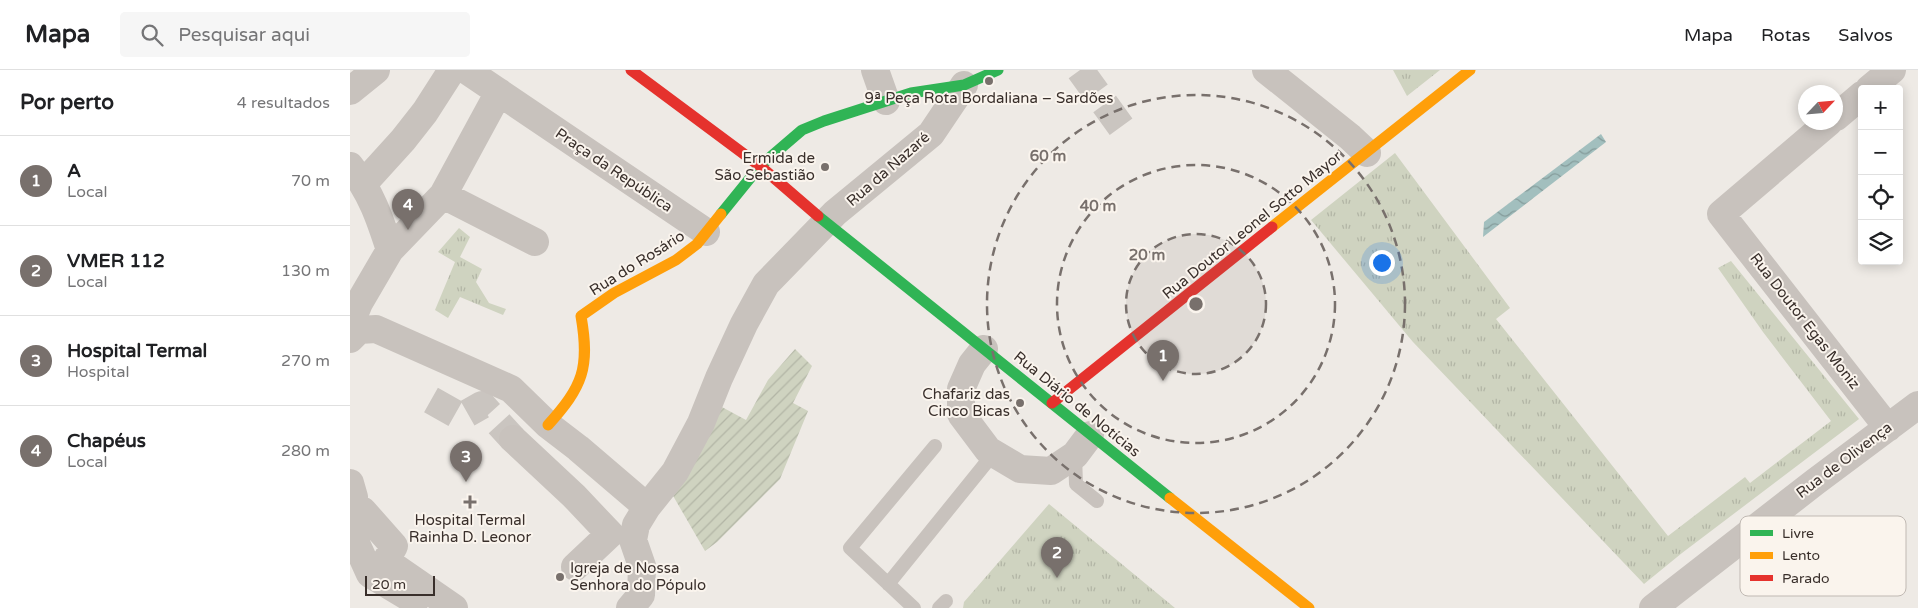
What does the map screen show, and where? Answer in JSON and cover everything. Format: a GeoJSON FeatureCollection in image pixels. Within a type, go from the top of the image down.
{"type":"FeatureCollection","features":[{"type":"Feature","properties":{"kind":"street"},"geometry":{"type":"LineString","coordinates":[[350,91],[376,70]]}},
{"type":"Feature","properties":{"kind":"street"},"geometry":{"type":"LineString","coordinates":[[390,250],[379,214],[357,175],[403,140],[425,112],[452,70]]}},
{"type":"Feature","properties":{"kind":"street","name":"Praça da República"},"geometry":{"type":"LineString","coordinates":[[466,70],[706,232]]}},
{"type":"Feature","properties":{"kind":"street"},"geometry":{"type":"LineString","coordinates":[[631,70],[760,166]]}},
{"type":"Feature","properties":{"kind":"street"},"geometry":{"type":"LineString","coordinates":[[875,70],[886,100]]}},
{"type":"Feature","properties":{"kind":"street"},"geometry":{"type":"LineString","coordinates":[[706,232],[760,166],[802,130],[911,93],[964,86],[998,70]]}},
{"type":"Feature","properties":{"kind":"street"},"geometry":{"type":"LineString","coordinates":[[1266,70],[1350,137],[1367,153]]}},
{"type":"Feature","properties":{"kind":"street","name":"Rua Doutor Leonel Sotto Mayor"},"geometry":{"type":"LineString","coordinates":[[1052,403],[1470,70]]}},
{"type":"Feature","properties":{"kind":"street"},"geometry":{"type":"LineString","coordinates":[[1874,85],[1892,70]]}},
{"type":"Feature","properties":{"kind":"street","name":"Rua da Nazaré"},"geometry":{"type":"LineString","coordinates":[[630,608],[641,595],[642,566],[633,540],[636,525],[646,506],[675,472],[701,423],[718,378],[744,324],[766,284],[826,223],[930,134],[964,86]]}},
{"type":"Feature","properties":{"kind":"street"},"geometry":{"type":"LineString","coordinates":[[350,325],[359,303],[390,250],[442,195],[499,92]]}},
{"type":"Feature","properties":{"kind":"street"},"geometry":{"type":"LineString","coordinates":[[1843,111],[1858,98]]}},
{"type":"Feature","properties":{"kind":"street","name":"Rua Doutor Egas Moniz"},"geometry":{"type":"LineString","coordinates":[[1820,130],[1721,214],[1888,428]]}},
{"type":"Feature","properties":{"kind":"street","name":"Rua Diário de Notícias"},"geometry":{"type":"LineString","coordinates":[[760,166],[826,223],[1052,403],[1082,445],[1309,608]]}},
{"type":"Feature","properties":{"kind":"street"},"geometry":{"type":"LineString","coordinates":[[442,195],[534,242]]}},
{"type":"Feature","properties":{"kind":"street","name":"Rua do Rosário"},"geometry":{"type":"LineString","coordinates":[[541,418],[566,406],[579,387],[586,365],[586,338],[582,316],[614,293],[676,260],[697,244],[706,232]]}},
{"type":"Feature","properties":{"kind":"street"},"geometry":{"type":"LineString","coordinates":[[350,339],[358,330],[376,328],[511,389],[541,418],[646,506]]}},
{"type":"Feature","properties":{"kind":"street"},"geometry":{"type":"LineString","coordinates":[[984,348],[972,364],[961,390],[961,414],[988,450],[1020,469],[1051,471],[1082,445]]}},
{"type":"Feature","properties":{"kind":"street","name":"Rua de Olivença"},"geometry":{"type":"LineString","coordinates":[[1770,516],[1918,405]]}},
{"type":"Feature","properties":{"kind":"street"},"geometry":{"type":"LineString","coordinates":[[513,439],[574,496],[610,534],[575,567]]}},
{"type":"Feature","properties":{"kind":"street"},"geometry":{"type":"LineString","coordinates":[[350,483],[354,497],[354,515],[370,574],[428,608]]}},
{"type":"Feature","properties":{"kind":"street"},"geometry":{"type":"LineString","coordinates":[[354,515],[394,546],[386,560],[454,608]]}},
{"type":"Feature","properties":{"kind":"street","name":"Rua de Olivença"},"geometry":{"type":"LineString","coordinates":[[1653,608],[1740,540]]}},
{"type":"Feature","properties":{"kind":"lane"},"geometry":{"type":"LineString","coordinates":[[1082,445],[1076,484],[1097,501]]}},
{"type":"Feature","properties":{"kind":"lane"},"geometry":{"type":"LineString","coordinates":[[914,608],[850,548],[935,446]]}},
{"type":"Feature","properties":{"kind":"lane"},"geometry":{"type":"LineString","coordinates":[[888,584],[994,454]]}},
{"type":"Feature","properties":{"kind":"green space"},"geometry":{"type":"Polygon","coordinates":[[[1393,70],[1440,70],[1407,96],[1393,70]]]}},
{"type":"Feature","properties":{"kind":"green space"},"geometry":{"type":"Polygon","coordinates":[[[1395,153],[1510,308],[1496,319],[1668,536],[1745,477],[1750,483],[1831,421],[1763,332],[1718,268],[1731,261],[1859,419],[1644,584],[1413,342],[1311,220],[1395,153]]]}},
{"type":"Feature","properties":{"kind":"green space"},"geometry":{"type":"Polygon","coordinates":[[[459,228],[470,237],[460,257],[482,269],[476,282],[489,303],[506,309],[503,315],[460,297],[448,318],[435,310],[455,262],[438,252],[459,228]]]}},
{"type":"Feature","properties":{"kind":"green space"},"geometry":{"type":"Polygon","coordinates":[[[795,349],[812,366],[793,403],[808,411],[780,479],[717,542],[705,551],[672,494],[720,406],[746,420],[768,380],[795,349]]]}},
{"type":"Feature","properties":{"kind":"green space"},"geometry":{"type":"Polygon","coordinates":[[[1049,504],[1175,608],[963,608],[964,602],[1049,504]]]}},
{"type":"Feature","properties":{"kind":"water"},"geometry":{"type":"Polygon","coordinates":[[[1601,134],[1606,142],[1483,237],[1484,222],[1601,134]]]}},
{"type":"Feature","properties":{"kind":"tunnel"},"geometry":{"type":"LineString","coordinates":[[1080,70],[1122,128]]}},
{"type":"Feature","properties":{"kind":"tunnel"},"geometry":{"type":"LineString","coordinates":[[431,400],[461,417],[482,405],[513,439]]}},
{"type":"Feature","properties":{"kind":"traffic: fast"},"geometry":{"type":"LineString","coordinates":[[721,214],[760,166],[802,130],[911,93],[964,85],[998,70]]}},
{"type":"Feature","properties":{"kind":"traffic: fast"},"geometry":{"type":"LineString","coordinates":[[818,216],[1170,498]]}},
{"type":"Feature","properties":{"kind":"traffic: slow"},"geometry":{"type":"LineString","coordinates":[[1272,227],[1470,70]]}},
{"type":"Feature","properties":{"kind":"traffic: slow"},"geometry":{"type":"LineString","coordinates":[[548,425],[569,399],[581,375],[585,349],[581,316],[614,293],[676,260],[697,244],[721,214]]}},
{"type":"Feature","properties":{"kind":"traffic: slow"},"geometry":{"type":"LineString","coordinates":[[1170,498],[1309,608]]}},
{"type":"Feature","properties":{"kind":"traffic: jam"},"geometry":{"type":"LineString","coordinates":[[631,70],[760,166],[818,216]]}},
{"type":"Feature","properties":{"kind":"traffic: jam"},"geometry":{"type":"LineString","coordinates":[[1052,403],[1272,227]]}},
{"type":"Feature","properties":{"kind":"place","name":"9ª Peça Rota Bordaliana – Sardões"},"geometry":{"type":"Point","coordinates":[989,81]}},
{"type":"Feature","properties":{"kind":"place","name":"Ermida de São Sebastião"},"geometry":{"type":"Point","coordinates":[825,167]}},
{"type":"Feature","properties":{"kind":"place","name":"Chapéus"},"geometry":{"type":"Point","coordinates":[408,230]}},
{"type":"Feature","properties":{"kind":"place","name":"A"},"geometry":{"type":"Point","coordinates":[1163,381]}},
{"type":"Feature","properties":{"kind":"place","name":"Chafariz das Cinco Bicas"},"geometry":{"type":"Point","coordinates":[1020,403]}},
{"type":"Feature","properties":{"kind":"place","name":"Hospital Termal"},"geometry":{"type":"Point","coordinates":[466,482]}},
{"type":"Feature","properties":{"kind":"place","name":"Hospital Termal Rainha D. Leonor"},"geometry":{"type":"Point","coordinates":[470,502]}},
{"type":"Feature","properties":{"kind":"place","name":"Igreja de Nossa Senhora do Pópulo"},"geometry":{"type":"Point","coordinates":[560,577]}},
{"type":"Feature","properties":{"kind":"place","name":"VMER 112"},"geometry":{"type":"Point","coordinates":[1057,578]}}]}
